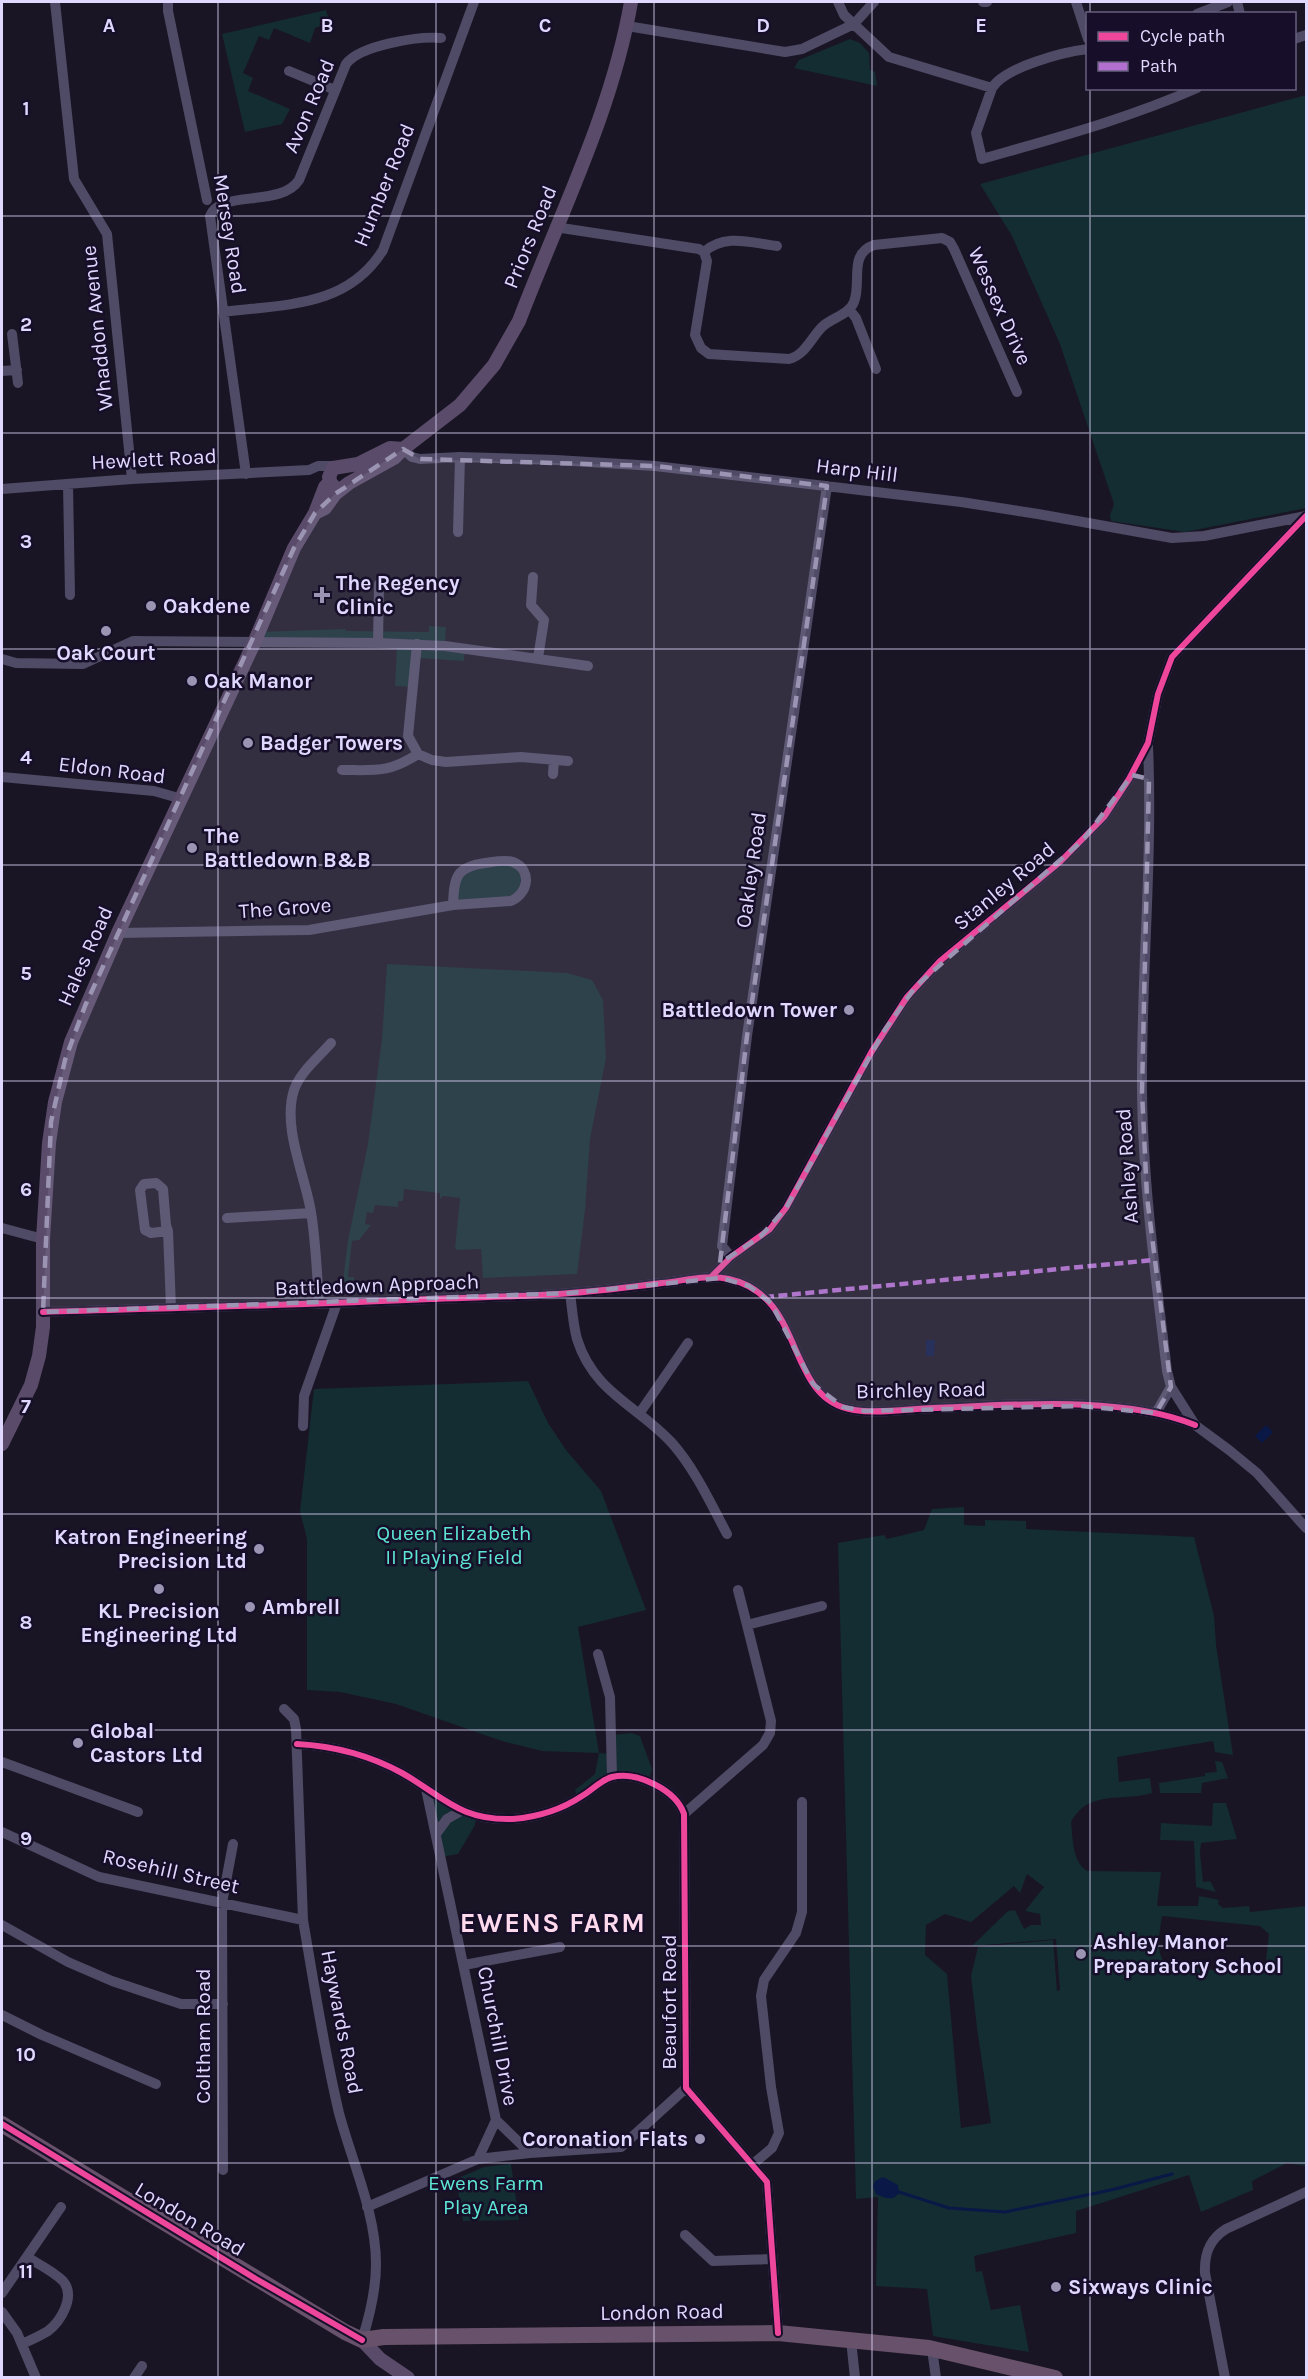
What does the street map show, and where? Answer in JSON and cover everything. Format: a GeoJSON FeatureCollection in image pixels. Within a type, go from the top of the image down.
{"type":"FeatureCollection","features":[{"type":"Feature","properties":{"kind":"highway","name":"London Road"},"geometry":{"type":"LineString","coordinates":[[2,2124],[256,2279],[362,2340],[384,2337],[778,2333],[932,2349],[1007,2372],[1055,2378]]}},
{"type":"Feature","properties":{"kind":"main road","name":"Priors Road"},"geometry":{"type":"LineString","coordinates":[[346,485],[394,458],[460,405],[494,365],[519,321],[594,134],[622,47],[631,2]]}},
{"type":"Feature","properties":{"kind":"main road","name":"Priors Road"},"geometry":{"type":"LineString","coordinates":[[341,466],[358,464],[390,448],[403,449]]}},
{"type":"Feature","properties":{"kind":"main road"},"geometry":{"type":"LineString","coordinates":[[341,466],[350,473],[346,485],[334,486],[329,481],[331,471],[341,466]]}},
{"type":"Feature","properties":{"kind":"main road","name":"Hales Road"},"geometry":{"type":"LineString","coordinates":[[2,1444],[36,1371],[42,1341],[43,1239],[49,1143],[60,1077],[77,1024],[254,643],[294,548],[315,513],[329,481]]}},
{"type":"Feature","properties":{"kind":"main road","name":"Hales Road"},"geometry":{"type":"LineString","coordinates":[[315,513],[325,508],[346,485]]}},
{"type":"Feature","properties":{"kind":"main road"},"geometry":{"type":"LineString","coordinates":[[362,2340],[380,2359],[408,2378]]}},
{"type":"Feature","properties":{"kind":"street","name":"Whaddon Avenue"},"geometry":{"type":"LineString","coordinates":[[55,2],[74,179],[107,234],[132,479]]}},
{"type":"Feature","properties":{"kind":"street","name":"Mersey Road"},"geometry":{"type":"LineString","coordinates":[[168,2],[207,200]]}},
{"type":"Feature","properties":{"kind":"street","name":"Humber Road"},"geometry":{"type":"LineString","coordinates":[[223,312],[326,297],[353,283],[370,268],[383,250],[474,2]]}},
{"type":"Feature","properties":{"kind":"street"},"geometry":{"type":"LineString","coordinates":[[837,2],[844,15],[889,57],[992,88]]}},
{"type":"Feature","properties":{"kind":"street"},"geometry":{"type":"LineString","coordinates":[[627,26],[785,52],[802,50],[854,24],[874,2]]}},
{"type":"Feature","properties":{"kind":"street"},"geometry":{"type":"LineString","coordinates":[[1076,2],[1086,33]]}},
{"type":"Feature","properties":{"kind":"street"},"geometry":{"type":"LineString","coordinates":[[1202,12],[1228,2]]}},
{"type":"Feature","properties":{"kind":"street","name":"Avon Road"},"geometry":{"type":"LineString","coordinates":[[210,216],[214,208],[220,204],[283,193],[294,186],[299,180],[346,64],[357,53],[413,39],[441,38]]}},
{"type":"Feature","properties":{"kind":"street"},"geometry":{"type":"LineString","coordinates":[[1086,49],[1012,71],[1000,77],[992,88],[976,133],[982,159],[1107,123],[1159,105],[1193,90]]}},
{"type":"Feature","properties":{"kind":"street"},"geometry":{"type":"LineString","coordinates":[[290,71],[335,90]]}},
{"type":"Feature","properties":{"kind":"street","name":"Mersey Road"},"geometry":{"type":"LineString","coordinates":[[210,216],[246,474]]}},
{"type":"Feature","properties":{"kind":"street"},"geometry":{"type":"LineString","coordinates":[[555,227],[699,249],[704,252],[707,261],[695,335],[700,348],[709,354],[784,360],[794,358],[822,328],[849,309],[856,318],[876,369]]}},
{"type":"Feature","properties":{"kind":"street","name":"Wessex Drive"},"geometry":{"type":"LineString","coordinates":[[849,309],[855,298],[858,259],[865,249],[874,245],[934,237],[946,240],[954,249],[1017,392]]}},
{"type":"Feature","properties":{"kind":"street"},"geometry":{"type":"LineString","coordinates":[[704,252],[716,243],[728,240],[777,246]]}},
{"type":"Feature","properties":{"kind":"street"},"geometry":{"type":"LineString","coordinates":[[12,334],[18,383]]}},
{"type":"Feature","properties":{"kind":"street"},"geometry":{"type":"LineString","coordinates":[[2,371],[17,370]]}},
{"type":"Feature","properties":{"kind":"street","name":"Harp Hill"},"geometry":{"type":"LineString","coordinates":[[403,449],[412,457],[420,459],[460,457],[655,466],[1038,514],[1172,538],[1204,536],[1306,516]]}},
{"type":"Feature","properties":{"kind":"street"},"geometry":{"type":"LineString","coordinates":[[458,532],[460,457]]}},
{"type":"Feature","properties":{"kind":"street","name":"Hewlett Road"},"geometry":{"type":"LineString","coordinates":[[2,489],[132,479],[309,470],[318,466],[341,466]]}},
{"type":"Feature","properties":{"kind":"street"},"geometry":{"type":"LineString","coordinates":[[309,470],[329,481]]}},
{"type":"Feature","properties":{"kind":"street"},"geometry":{"type":"LineString","coordinates":[[68,484],[70,595]]}},
{"type":"Feature","properties":{"kind":"street","name":"Oakley Road"},"geometry":{"type":"LineString","coordinates":[[730,1257],[722,1246],[747,1036],[826,486]]}},
{"type":"Feature","properties":{"kind":"street","name":"Stanley Road"},"geometry":{"type":"LineString","coordinates":[[711,1277],[730,1257],[760,1237],[786,1208],[872,1051],[912,992],[940,961],[1060,862],[1104,816],[1132,775],[1148,743],[1158,694],[1172,657],[1306,516]]}},
{"type":"Feature","properties":{"kind":"street"},"geometry":{"type":"LineString","coordinates":[[533,578],[531,605],[544,620],[538,658]]}},
{"type":"Feature","properties":{"kind":"street"},"geometry":{"type":"LineString","coordinates":[[378,584],[378,643]]}},
{"type":"Feature","properties":{"kind":"street"},"geometry":{"type":"LineString","coordinates":[[2,659],[16,663],[83,664],[133,641],[378,643],[417,644],[588,666]]}},
{"type":"Feature","properties":{"kind":"street"},"geometry":{"type":"LineString","coordinates":[[417,644],[408,730],[410,741],[418,754],[432,760],[446,762],[521,757],[568,760]]}},
{"type":"Feature","properties":{"kind":"street","name":"Ashley Road"},"geometry":{"type":"LineString","coordinates":[[1148,743],[1142,1092],[1148,1197],[1161,1325],[1171,1387],[1195,1425],[1257,1473],[1306,1528]]}},
{"type":"Feature","properties":{"kind":"street"},"geometry":{"type":"LineString","coordinates":[[342,770],[388,769],[418,754]]}},
{"type":"Feature","properties":{"kind":"street"},"geometry":{"type":"LineString","coordinates":[[553,774],[554,760]]}},
{"type":"Feature","properties":{"kind":"street"},"geometry":{"type":"LineString","coordinates":[[1132,775],[1149,779]]}},
{"type":"Feature","properties":{"kind":"street","name":"Eldon Road"},"geometry":{"type":"LineString","coordinates":[[2,777],[154,791],[182,799]]}},
{"type":"Feature","properties":{"kind":"street","name":"The Grove"},"geometry":{"type":"LineString","coordinates":[[118,933],[309,930],[453,905],[515,900],[525,889],[524,872],[517,864],[509,860],[468,866],[457,878],[453,905]]}},
{"type":"Feature","properties":{"kind":"street"},"geometry":{"type":"LineString","coordinates":[[319,1304],[317,1259],[311,1213],[304,1179],[293,1147],[292,1103],[299,1080],[331,1042]]}},
{"type":"Feature","properties":{"kind":"street"},"geometry":{"type":"LineString","coordinates":[[168,1231],[151,1233],[145,1230],[141,1190],[144,1184],[156,1183],[163,1189],[168,1231],[171,1308]]}},
{"type":"Feature","properties":{"kind":"street"},"geometry":{"type":"LineString","coordinates":[[227,1218],[311,1213]]}},
{"type":"Feature","properties":{"kind":"street"},"geometry":{"type":"LineString","coordinates":[[2,1228],[43,1239]]}},
{"type":"Feature","properties":{"kind":"street","name":"Battledown Approach"},"geometry":{"type":"LineString","coordinates":[[43,1312],[319,1304],[570,1293],[711,1277]]}},
{"type":"Feature","properties":{"kind":"street","name":"Birchley Road"},"geometry":{"type":"LineString","coordinates":[[711,1277],[740,1282],[758,1291],[771,1303],[781,1316],[798,1357],[813,1384],[829,1400],[843,1407],[865,1411],[997,1406],[1080,1406],[1156,1413],[1195,1425]]}},
{"type":"Feature","properties":{"kind":"street"},"geometry":{"type":"LineString","coordinates":[[570,1293],[576,1336],[591,1371],[609,1390],[672,1443],[727,1534]]}},
{"type":"Feature","properties":{"kind":"street"},"geometry":{"type":"LineString","coordinates":[[303,1426],[304,1396],[337,1303]]}},
{"type":"Feature","properties":{"kind":"street"},"geometry":{"type":"LineString","coordinates":[[639,1414],[688,1343]]}},
{"type":"Feature","properties":{"kind":"street"},"geometry":{"type":"LineString","coordinates":[[1156,1413],[1171,1387]]}},
{"type":"Feature","properties":{"kind":"street"},"geometry":{"type":"LineString","coordinates":[[297,1744],[334,1748],[362,1755],[396,1770],[461,1811],[501,1819],[537,1815],[571,1803],[612,1777],[631,1777],[664,1789],[676,1799],[684,1814],[763,1745],[769,1737],[771,1721],[738,1590]]}},
{"type":"Feature","properties":{"kind":"street"},"geometry":{"type":"LineString","coordinates":[[747,1625],[822,1606]]}},
{"type":"Feature","properties":{"kind":"street"},"geometry":{"type":"LineString","coordinates":[[598,1654],[610,1697],[612,1777]]}},
{"type":"Feature","properties":{"kind":"street","name":"Haywards Road"},"geometry":{"type":"LineString","coordinates":[[284,1709],[296,1724],[303,1920],[339,2113],[367,2207],[374,2240],[376,2263],[371,2311],[362,2340]]}},
{"type":"Feature","properties":{"kind":"street"},"geometry":{"type":"LineString","coordinates":[[2,1762],[138,1812]]}},
{"type":"Feature","properties":{"kind":"street","name":"Churchill Drive"},"geometry":{"type":"LineString","coordinates":[[426,1789],[496,2120],[478,2159]]}},
{"type":"Feature","properties":{"kind":"street"},"geometry":{"type":"LineString","coordinates":[[753,2164],[772,2148],[779,2133],[771,2087],[761,1996],[764,1980],[796,1933],[802,1912],[802,1802]]}},
{"type":"Feature","properties":{"kind":"street"},"geometry":{"type":"LineString","coordinates":[[436,1834],[447,1819],[461,1811]]}},
{"type":"Feature","properties":{"kind":"street","name":"Beaufort Road"},"geometry":{"type":"LineString","coordinates":[[684,1814],[686,2088],[767,2182],[778,2333]]}},
{"type":"Feature","properties":{"kind":"street","name":"Rosehill Street"},"geometry":{"type":"LineString","coordinates":[[2,1832],[99,1877],[303,1920]]}},
{"type":"Feature","properties":{"kind":"street","name":"Coltham Road"},"geometry":{"type":"LineString","coordinates":[[223,2170],[222,1903],[233,1844]]}},
{"type":"Feature","properties":{"kind":"street"},"geometry":{"type":"LineString","coordinates":[[2,1924],[68,1962],[112,1981],[181,2004],[222,2004]]}},
{"type":"Feature","properties":{"kind":"street"},"geometry":{"type":"LineString","coordinates":[[464,1965],[560,1947]]}},
{"type":"Feature","properties":{"kind":"street"},"geometry":{"type":"LineString","coordinates":[[2,2015],[42,2036],[156,2084]]}},
{"type":"Feature","properties":{"kind":"street"},"geometry":{"type":"LineString","coordinates":[[367,2207],[478,2159],[621,2147],[686,2088]]}},
{"type":"Feature","properties":{"kind":"street"},"geometry":{"type":"LineString","coordinates":[[496,2120],[530,2153]]}},
{"type":"Feature","properties":{"kind":"street"},"geometry":{"type":"LineString","coordinates":[[1225,2378],[1205,2272],[1205,2257],[1209,2246],[1226,2229],[1306,2192]]}},
{"type":"Feature","properties":{"kind":"street"},"geometry":{"type":"LineString","coordinates":[[2,2293],[62,2207]]}},
{"type":"Feature","properties":{"kind":"street"},"geometry":{"type":"LineString","coordinates":[[685,2235],[712,2261],[771,2259]]}},
{"type":"Feature","properties":{"kind":"street"},"geometry":{"type":"LineString","coordinates":[[22,2344],[52,2327],[62,2314],[68,2295],[66,2286],[60,2279],[27,2256]]}},
{"type":"Feature","properties":{"kind":"street"},"geometry":{"type":"LineString","coordinates":[[2,2312],[14,2328],[36,2378]]}},
{"type":"Feature","properties":{"kind":"street"},"geometry":{"type":"LineString","coordinates":[[851,2340],[855,2378]]}},
{"type":"Feature","properties":{"kind":"street"},"geometry":{"type":"LineString","coordinates":[[932,2349],[936,2378]]}},
{"type":"Feature","properties":{"kind":"street"},"geometry":{"type":"LineString","coordinates":[[134,2378],[142,2366]]}},
{"type":"Feature","properties":{"kind":"highlighted area"},"geometry":{"type":"Polygon","coordinates":[[[403,449],[420,459],[655,466],[827,486],[747,1036],[720,1263],[760,1237],[786,1208],[884,1031],[916,986],[1083,840],[1132,775],[1149,779],[1142,1092],[1147,1197],[1171,1387],[1156,1413],[1080,1406],[865,1411],[843,1407],[813,1384],[771,1303],[749,1286],[721,1278],[570,1293],[43,1312],[51,1122],[65,1060],[85,1006],[294,548],[315,513],[335,494],[403,449]]]}},
{"type":"Feature","properties":{"kind":"green space"},"geometry":{"type":"Polygon","coordinates":[[[326,10],[330,23],[315,28],[310,43],[274,28],[269,40],[259,36],[243,73],[253,78],[248,91],[290,109],[282,124],[245,132],[222,34],[326,10]]]}},
{"type":"Feature","properties":{"kind":"green space"},"geometry":{"type":"Polygon","coordinates":[[[850,39],[860,43],[869,53],[870,70],[875,72],[877,86],[794,68],[799,60],[850,39]]]}},
{"type":"Feature","properties":{"kind":"green space"},"geometry":{"type":"Polygon","coordinates":[[[1306,95],[1306,508],[1185,532],[1111,521],[1110,515],[1114,504],[1060,344],[1012,236],[980,184],[1306,95]]]}},
{"type":"Feature","properties":{"kind":"green space"},"geometry":{"type":"Polygon","coordinates":[[[429,626],[446,627],[445,646],[465,648],[464,661],[417,658],[413,687],[395,686],[397,644],[254,643],[258,632],[345,629],[346,631],[429,632],[429,626]]]}},
{"type":"Feature","properties":{"kind":"green space"},"geometry":{"type":"Polygon","coordinates":[[[509,860],[522,869],[519,897],[453,905],[459,873],[509,860]]]}},
{"type":"Feature","properties":{"kind":"green space"},"geometry":{"type":"Polygon","coordinates":[[[387,964],[567,973],[592,980],[603,1000],[606,1058],[590,1139],[585,1210],[577,1274],[483,1278],[481,1249],[457,1250],[455,1248],[460,1198],[443,1196],[440,1199],[440,1193],[404,1189],[403,1201],[398,1201],[398,1207],[375,1205],[373,1213],[367,1212],[365,1224],[371,1225],[359,1240],[352,1241],[348,1277],[354,1277],[354,1280],[342,1288],[348,1240],[368,1144],[382,1039],[387,964]]]}},
{"type":"Feature","properties":{"kind":"green space","name":"Queen Elizabeth II Playing Field"},"geometry":{"type":"Polygon","coordinates":[[[528,1381],[548,1423],[566,1450],[601,1491],[646,1610],[578,1627],[599,1753],[542,1751],[502,1741],[396,1704],[340,1692],[307,1690],[307,1539],[300,1511],[314,1389],[528,1381]]]}},
{"type":"Feature","properties":{"kind":"green space","name":"Ashley Manor Preparatory School"},"geometry":{"type":"Polygon","coordinates":[[[964,1507],[964,1525],[985,1526],[985,1520],[1026,1521],[1026,1529],[1194,1537],[1214,1616],[1216,1645],[1233,1755],[1215,1752],[1213,1741],[1117,1757],[1119,1782],[1150,1778],[1152,1793],[1107,1798],[1087,1805],[1078,1812],[1071,1822],[1076,1856],[1078,1862],[1087,1871],[1161,1872],[1157,1906],[1198,1906],[1199,1896],[1219,1900],[1218,1904],[1223,1908],[1249,1906],[1250,1912],[1306,1906],[1306,2166],[1287,2163],[1252,2181],[1253,2190],[1201,2212],[1189,2175],[1076,2211],[1076,2233],[974,2256],[976,2272],[982,2271],[991,2310],[1020,2305],[1029,2352],[933,2336],[927,2289],[876,2286],[878,2197],[856,2199],[838,1543],[884,1535],[887,1539],[924,1530],[932,1509],[964,1507]],[[1027,1874],[1020,1893],[1014,1886],[971,1922],[945,1914],[926,1925],[925,1955],[947,1974],[961,2128],[991,2123],[971,1976],[978,1947],[1053,1940],[1057,1991],[1060,1990],[1056,1939],[972,1946],[1008,1911],[1015,1910],[1024,1929],[1031,1925],[1041,1925],[1040,1914],[1025,1911],[1044,1887],[1027,1874]],[[1162,1916],[1159,1946],[1164,1961],[1193,1964],[1193,1968],[1233,1972],[1233,1966],[1265,1969],[1269,1934],[1260,1926],[1162,1916]]]}},
{"type":"Feature","properties":{"kind":"green space"},"geometry":{"type":"Polygon","coordinates":[[[632,1733],[640,1736],[652,1769],[648,1783],[623,1776],[578,1798],[575,1790],[595,1774],[599,1753],[612,1754],[612,1735],[632,1733]]]}},
{"type":"Feature","properties":{"kind":"green space"},"geometry":{"type":"Polygon","coordinates":[[[1215,1761],[1222,1762],[1228,1778],[1202,1783],[1201,1793],[1160,1793],[1159,1783],[1217,1772],[1215,1761]]]}},
{"type":"Feature","properties":{"kind":"green space"},"geometry":{"type":"Polygon","coordinates":[[[426,1789],[476,1816],[475,1825],[458,1854],[441,1857],[426,1789]]]}},
{"type":"Feature","properties":{"kind":"green space"},"geometry":{"type":"Polygon","coordinates":[[[1213,1803],[1226,1803],[1237,1839],[1201,1843],[1203,1882],[1210,1881],[1216,1892],[1196,1887],[1194,1841],[1160,1840],[1161,1823],[1212,1826],[1213,1803]]]}},
{"type":"Feature","properties":{"kind":"green space","name":"Ewens Farm Play Area"},"geometry":{"type":"Polygon","coordinates":[[[511,2164],[519,2220],[463,2221],[456,2179],[484,2167],[511,2164]]]}},
{"type":"Feature","properties":{"kind":"water"},"geometry":{"type":"Polygon","coordinates":[[[926,1340],[935,1340],[934,1356],[926,1356],[926,1340]]]}},
{"type":"Feature","properties":{"kind":"water"},"geometry":{"type":"Polygon","coordinates":[[[1266,1425],[1273,1432],[1262,1443],[1255,1436],[1266,1425]]]}},
{"type":"Feature","properties":{"kind":"water"},"geometry":{"type":"Polygon","coordinates":[[[883,2177],[898,2185],[899,2192],[895,2197],[886,2198],[876,2194],[873,2186],[875,2181],[883,2177]]]}},
{"type":"Feature","properties":{"kind":"waterway"},"geometry":{"type":"LineString","coordinates":[[899,2192],[949,2208],[1005,2212],[1111,2190],[1172,2174]]}},
{"type":"Feature","properties":{"kind":"marked path"},"geometry":{"type":"LineString","coordinates":[[765,1297],[1154,1260]]}},
{"type":"Feature","properties":{"kind":"cycle path"},"geometry":{"type":"LineString","coordinates":[[711,1277],[731,1257],[770,1229],[786,1208],[872,1051],[907,997],[940,961],[1060,862],[1104,817],[1129,779],[1148,743],[1158,694],[1172,657],[1306,516]]}},
{"type":"Feature","properties":{"kind":"cycle path"},"geometry":{"type":"LineString","coordinates":[[43,1312],[536,1295],[721,1278],[754,1289],[772,1306],[785,1325],[804,1368],[816,1387],[831,1402],[854,1410],[883,1411],[1066,1404],[1135,1409],[1195,1425]]}},
{"type":"Feature","properties":{"kind":"cycle path"},"geometry":{"type":"LineString","coordinates":[[297,1744],[338,1749],[364,1756],[402,1773],[453,1806],[466,1812],[495,1819],[522,1818],[549,1812],[574,1801],[608,1778],[622,1776],[654,1784],[673,1797],[680,1805],[684,1814],[686,2088],[767,2182],[778,2333]]}},
{"type":"Feature","properties":{"kind":"cycle path"},"geometry":{"type":"LineString","coordinates":[[2,2124],[256,2279],[362,2340]]}},
{"type":"Feature","properties":{"kind":"place","name":"The Regency Clinic"},"geometry":{"type":"Point","coordinates":[322,595]}},
{"type":"Feature","properties":{"kind":"place","name":"Oakdene"},"geometry":{"type":"Point","coordinates":[151,606]}},
{"type":"Feature","properties":{"kind":"place","name":"Oak Court"},"geometry":{"type":"Point","coordinates":[106,631]}},
{"type":"Feature","properties":{"kind":"place","name":"Oak Manor"},"geometry":{"type":"Point","coordinates":[192,681]}},
{"type":"Feature","properties":{"kind":"place","name":"Badger Towers"},"geometry":{"type":"Point","coordinates":[248,743]}},
{"type":"Feature","properties":{"kind":"place","name":"The Battledown B&B"},"geometry":{"type":"Point","coordinates":[192,848]}},
{"type":"Feature","properties":{"kind":"place","name":"Battledown Tower"},"geometry":{"type":"Point","coordinates":[849,1010]}},
{"type":"Feature","properties":{"kind":"place","name":"Katron Engineering Precision Ltd"},"geometry":{"type":"Point","coordinates":[259,1549]}},
{"type":"Feature","properties":{"kind":"place","name":"KL Precision Engineering Ltd"},"geometry":{"type":"Point","coordinates":[159,1589]}},
{"type":"Feature","properties":{"kind":"place","name":"Ambrell"},"geometry":{"type":"Point","coordinates":[250,1607]}},
{"type":"Feature","properties":{"kind":"place","name":"Global Castors Ltd"},"geometry":{"type":"Point","coordinates":[78,1743]}},
{"type":"Feature","properties":{"kind":"place","name":"Ashley Manor Preparatory School"},"geometry":{"type":"Point","coordinates":[1081,1954]}},
{"type":"Feature","properties":{"kind":"place","name":"Coronation Flats"},"geometry":{"type":"Point","coordinates":[700,2139]}},
{"type":"Feature","properties":{"kind":"place","name":"Sixways Clinic"},"geometry":{"type":"Point","coordinates":[1056,2287]}},
{"type":"Feature","properties":{"kind":"district","name":"EWENS FARM"},"geometry":{"type":"Point","coordinates":[553,1923]}}]}
